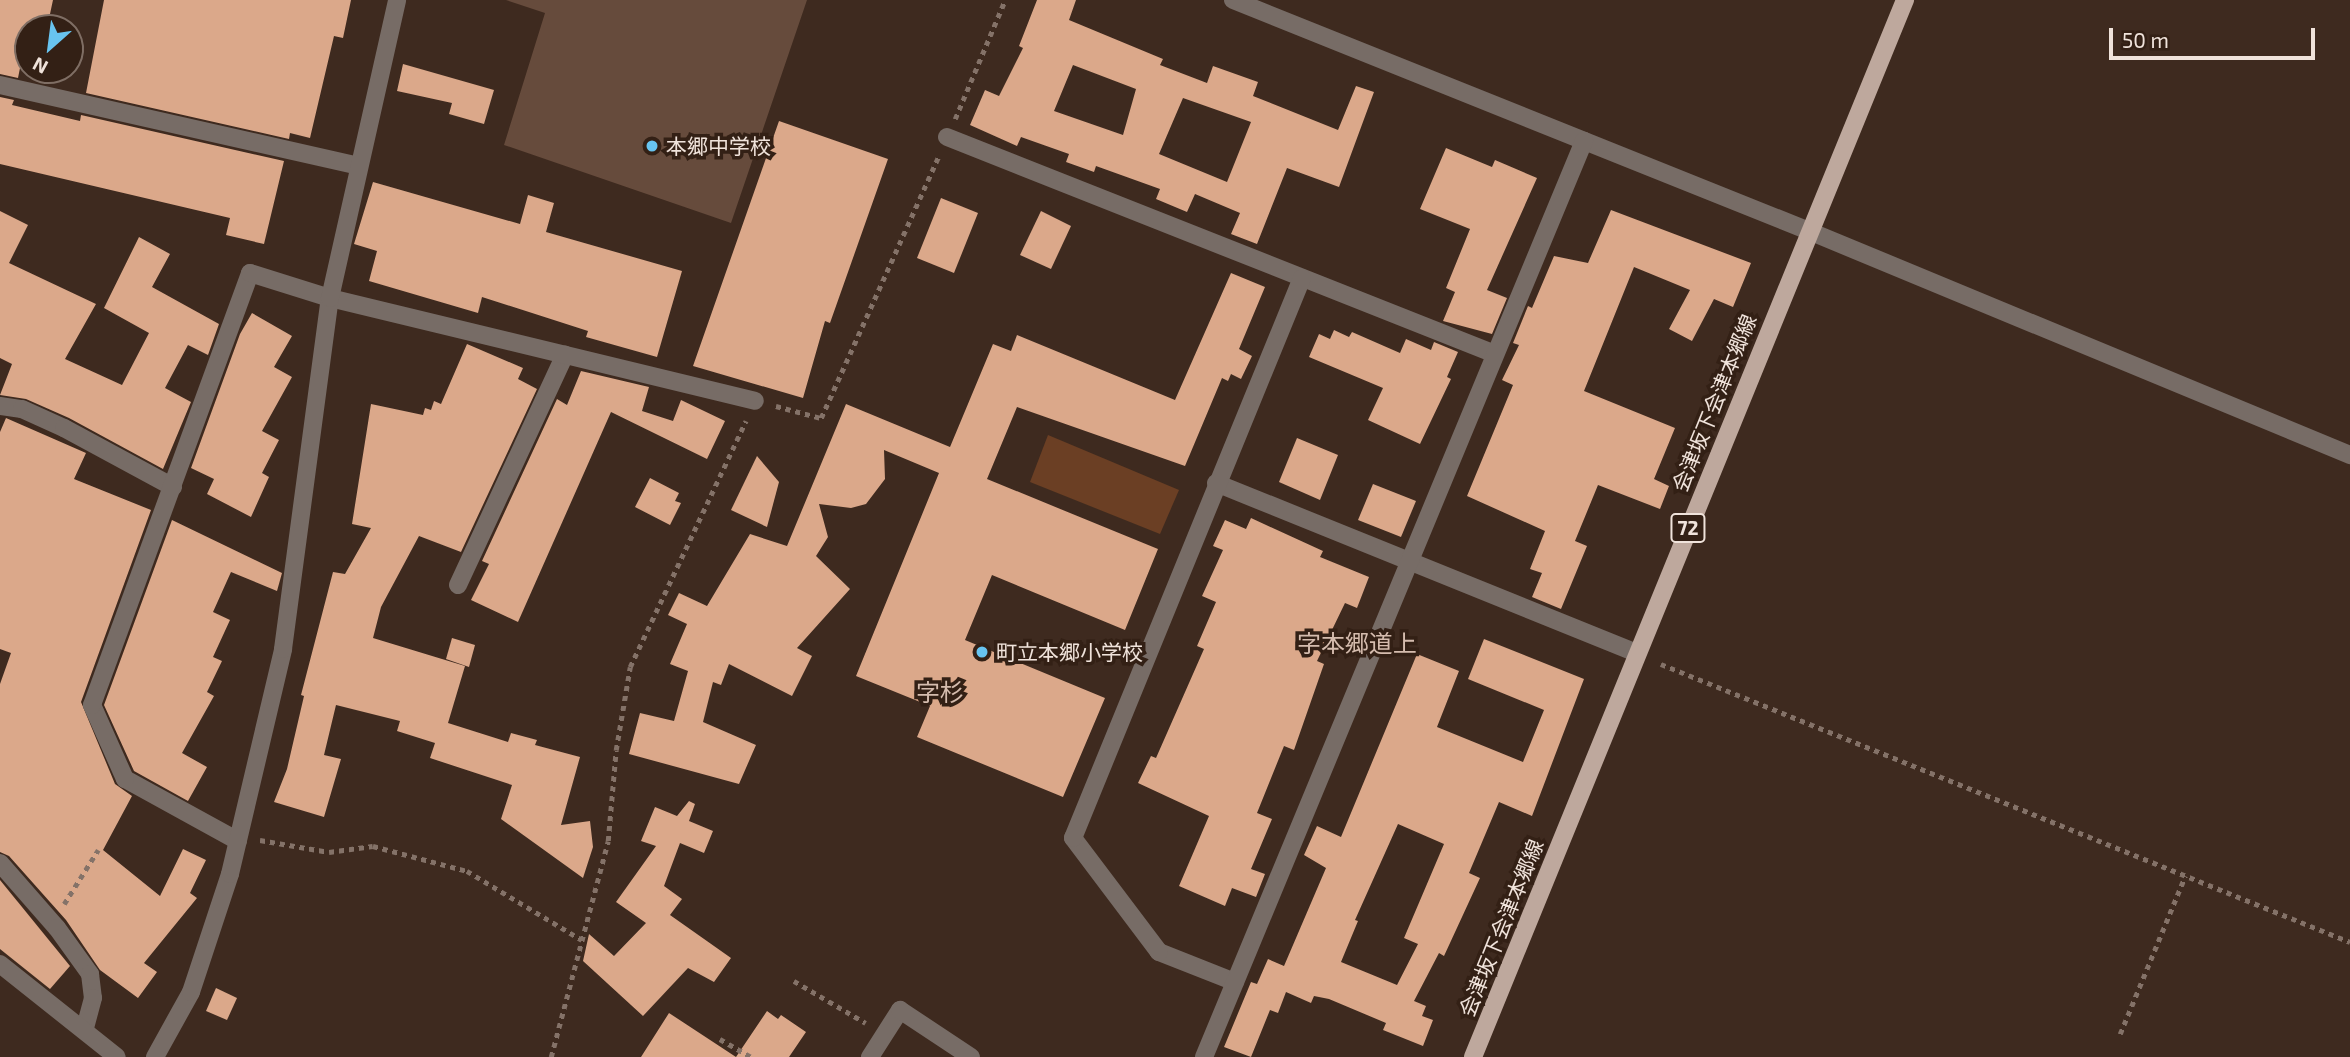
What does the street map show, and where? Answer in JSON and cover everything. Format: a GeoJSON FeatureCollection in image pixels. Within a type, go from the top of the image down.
{"type":"FeatureCollection","features":[{"type":"Feature","properties":{"kind":"main road","name":"会津坂下会津本郷線"},"geometry":{"type":"LineString","coordinates":[[1473,1057],[1905,0]]}},
{"type":"Feature","properties":{"kind":"street"},"geometry":{"type":"LineString","coordinates":[[155,1057],[191,992],[239,838],[283,649],[330,298],[397,0]]}},
{"type":"Feature","properties":{"kind":"street"},"geometry":{"type":"LineString","coordinates":[[1233,0],[1809,231],[2350,455]]}},
{"type":"Feature","properties":{"kind":"street"},"geometry":{"type":"LineString","coordinates":[[0,85],[358,166]]}},
{"type":"Feature","properties":{"kind":"street"},"geometry":{"type":"LineString","coordinates":[[947,137],[1495,354]]}},
{"type":"Feature","properties":{"kind":"street"},"geometry":{"type":"LineString","coordinates":[[1204,1057],[1584,141]]}},
{"type":"Feature","properties":{"kind":"street"},"geometry":{"type":"LineString","coordinates":[[239,838],[125,779],[92,705],[250,273],[330,298],[755,401]]}},
{"type":"Feature","properties":{"kind":"street"},"geometry":{"type":"LineString","coordinates":[[1235,982],[1159,952],[1073,838],[1301,278]]}},
{"type":"Feature","properties":{"kind":"street"},"geometry":{"type":"LineString","coordinates":[[458,585],[565,355]]}},
{"type":"Feature","properties":{"kind":"street"},"geometry":{"type":"LineString","coordinates":[[0,406],[22,410],[64,428],[173,487]]}},
{"type":"Feature","properties":{"kind":"street"},"geometry":{"type":"LineString","coordinates":[[1216,483],[1637,653]]}},
{"type":"Feature","properties":{"kind":"street"},"geometry":{"type":"LineString","coordinates":[[0,863],[52,922],[90,974],[93,998],[85,1028]]}},
{"type":"Feature","properties":{"kind":"street"},"geometry":{"type":"LineString","coordinates":[[0,964],[85,1028],[117,1057]]}},
{"type":"Feature","properties":{"kind":"street"},"geometry":{"type":"LineString","coordinates":[[870,1057],[900,1010],[971,1057]]}},
{"type":"Feature","properties":{"kind":"path"},"geometry":{"type":"LineString","coordinates":[[551,1057],[608,841],[616,750],[630,667],[755,401],[821,418],[947,137],[1005,0]]}},
{"type":"Feature","properties":{"kind":"path"},"geometry":{"type":"LineString","coordinates":[[1661,664],[2350,942]]}},
{"type":"Feature","properties":{"kind":"path"},"geometry":{"type":"LineString","coordinates":[[239,838],[329,852],[373,846],[467,871],[582,940]]}},
{"type":"Feature","properties":{"kind":"path"},"geometry":{"type":"LineString","coordinates":[[52,922],[98,850]]}},
{"type":"Feature","properties":{"kind":"path"},"geometry":{"type":"LineString","coordinates":[[2120,1034],[2185,876]]}},
{"type":"Feature","properties":{"kind":"path"},"geometry":{"type":"LineString","coordinates":[[794,981],[885,1034]]}},
{"type":"Feature","properties":{"kind":"path"},"geometry":{"type":"LineString","coordinates":[[720,1039],[751,1057]]}},
{"type":"Feature","properties":{"kind":"shaded area"},"geometry":{"type":"Polygon","coordinates":[[[506,0],[807,0],[731,223],[504,145],[545,13],[506,0]]]}},
{"type":"Feature","properties":{"kind":"shaded area"},"geometry":{"type":"Polygon","coordinates":[[[1048,435],[1179,490],[1160,534],[1030,482],[1048,435]]]}},
{"type":"Feature","properties":{"kind":"building"},"geometry":{"type":"Polygon","coordinates":[[[0,0],[53,0],[50,14],[14,14],[14,77],[0,74],[0,0]]]}},
{"type":"Feature","properties":{"kind":"building"},"geometry":{"type":"Polygon","coordinates":[[[104,0],[351,0],[343,38],[334,36],[310,138],[290,133],[289,139],[86,93],[104,0]]]}},
{"type":"Feature","properties":{"kind":"building"},"geometry":{"type":"Polygon","coordinates":[[[1037,0],[1076,0],[1069,20],[1163,59],[1160,65],[1207,83],[1213,66],[1258,82],[1253,96],[1338,130],[1356,86],[1374,92],[1339,187],[1287,168],[1257,244],[1231,234],[1240,213],[1195,194],[1187,212],[1156,199],[1160,189],[1096,166],[1094,172],[1066,162],[1069,154],[1021,137],[1017,146],[970,125],[985,90],[999,96],[1023,48],[1019,46],[1037,0]],[[1073,65],[1054,111],[1123,135],[1136,89],[1073,65]],[[1183,98],[1159,154],[1227,182],[1251,122],[1183,98]]]}},
{"type":"Feature","properties":{"kind":"building"},"geometry":{"type":"Polygon","coordinates":[[[403,64],[494,90],[484,124],[449,114],[452,103],[397,91],[403,64]]]}},
{"type":"Feature","properties":{"kind":"building"},"geometry":{"type":"Polygon","coordinates":[[[0,97],[14,100],[12,105],[80,121],[81,115],[284,161],[264,244],[226,235],[230,218],[0,164],[0,97]]]}},
{"type":"Feature","properties":{"kind":"building"},"geometry":{"type":"Polygon","coordinates":[[[779,121],[888,159],[830,323],[825,321],[803,398],[693,366],[779,121]]]}},
{"type":"Feature","properties":{"kind":"building"},"geometry":{"type":"Polygon","coordinates":[[[1446,148],[1492,167],[1495,160],[1537,178],[1487,290],[1507,298],[1492,334],[1443,321],[1455,292],[1446,288],[1470,229],[1420,209],[1446,148]]]}},
{"type":"Feature","properties":{"kind":"building"},"geometry":{"type":"Polygon","coordinates":[[[373,182],[520,224],[528,195],[554,203],[546,232],[682,271],[657,357],[586,337],[588,331],[482,297],[478,313],[369,281],[377,251],[354,244],[373,182]]]}},
{"type":"Feature","properties":{"kind":"building"},"geometry":{"type":"Polygon","coordinates":[[[941,198],[978,213],[954,273],[917,258],[941,198]]]}},
{"type":"Feature","properties":{"kind":"building"},"geometry":{"type":"Polygon","coordinates":[[[1611,210],[1751,263],[1733,307],[1714,299],[1692,341],[1669,329],[1690,290],[1634,267],[1584,391],[1675,428],[1654,479],[1669,486],[1660,509],[1598,485],[1575,541],[1587,546],[1561,609],[1532,597],[1542,573],[1530,569],[1545,531],[1467,496],[1513,385],[1502,380],[1519,345],[1513,343],[1528,306],[1532,308],[1554,256],[1588,263],[1611,210]]]}},
{"type":"Feature","properties":{"kind":"building"},"geometry":{"type":"Polygon","coordinates":[[[0,211],[28,225],[9,263],[96,304],[65,359],[122,385],[149,333],[104,308],[139,237],[170,254],[152,287],[219,324],[208,355],[188,345],[165,388],[191,402],[163,469],[69,418],[26,399],[0,395],[12,364],[0,358],[0,211]]]}},
{"type":"Feature","properties":{"kind":"building"},"geometry":{"type":"Polygon","coordinates":[[[1041,211],[1071,226],[1051,269],[1020,255],[1041,211]]]}},
{"type":"Feature","properties":{"kind":"building"},"geometry":{"type":"Polygon","coordinates":[[[1231,273],[1265,287],[1239,349],[1252,356],[1241,379],[1231,374],[1228,381],[1222,378],[1185,466],[1017,407],[987,479],[1158,549],[1125,630],[992,575],[965,640],[1105,698],[1063,797],[917,737],[930,706],[856,676],[939,473],[884,450],[885,479],[866,504],[851,508],[819,504],[828,537],[816,556],[850,589],[797,648],[812,656],[792,696],[729,664],[721,685],[713,682],[703,722],[756,745],[739,784],[629,754],[640,713],[674,721],[688,671],[670,664],[687,624],[668,615],[679,593],[707,606],[750,534],[787,546],[846,404],[950,447],[993,344],[1011,351],[1017,335],[1175,400],[1231,273]]]}},
{"type":"Feature","properties":{"kind":"building"},"geometry":{"type":"Polygon","coordinates":[[[252,313],[292,336],[274,367],[292,377],[262,431],[279,440],[262,473],[269,477],[251,517],[207,494],[214,479],[191,468],[240,334],[252,313]]]}},
{"type":"Feature","properties":{"kind":"building"},"geometry":{"type":"Polygon","coordinates":[[[1334,330],[1349,337],[1352,332],[1400,353],[1406,339],[1431,350],[1434,342],[1458,352],[1447,377],[1451,379],[1420,444],[1368,420],[1383,388],[1309,357],[1319,334],[1330,339],[1334,330]]]}},
{"type":"Feature","properties":{"kind":"building"},"geometry":{"type":"Polygon","coordinates":[[[467,344],[523,368],[518,379],[537,389],[461,552],[419,536],[381,607],[373,638],[465,666],[448,723],[508,742],[511,733],[537,740],[535,745],[580,757],[561,825],[590,821],[593,847],[583,878],[501,819],[512,785],[430,758],[435,743],[397,731],[400,721],[336,705],[324,755],[341,759],[324,817],[274,802],[287,769],[304,696],[301,695],[333,572],[345,574],[371,528],[352,524],[371,404],[423,415],[425,408],[431,410],[434,401],[441,404],[467,344]]]}},
{"type":"Feature","properties":{"kind":"building"},"geometry":{"type":"Polygon","coordinates":[[[581,371],[649,387],[642,411],[673,421],[681,400],[725,421],[707,459],[611,412],[518,622],[471,600],[489,564],[482,561],[557,399],[567,405],[581,371]]]}},
{"type":"Feature","properties":{"kind":"building"},"geometry":{"type":"Polygon","coordinates":[[[6,418],[86,453],[74,479],[151,510],[81,702],[115,784],[132,796],[103,850],[160,896],[183,849],[206,860],[190,893],[197,898],[144,963],[157,972],[138,998],[100,970],[66,920],[9,856],[0,852],[0,684],[11,653],[0,649],[0,432],[6,418]]]}},
{"type":"Feature","properties":{"kind":"building"},"geometry":{"type":"Polygon","coordinates":[[[1297,438],[1338,455],[1320,500],[1279,482],[1297,438]]]}},
{"type":"Feature","properties":{"kind":"building"},"geometry":{"type":"Polygon","coordinates":[[[757,456],[779,482],[767,527],[731,510],[757,456]]]}},
{"type":"Feature","properties":{"kind":"building"},"geometry":{"type":"Polygon","coordinates":[[[650,478],[679,493],[675,501],[681,503],[670,525],[635,507],[650,478]]]}},
{"type":"Feature","properties":{"kind":"building"},"geometry":{"type":"Polygon","coordinates":[[[1373,484],[1416,501],[1401,537],[1358,520],[1373,484]]]}},
{"type":"Feature","properties":{"kind":"building"},"geometry":{"type":"Polygon","coordinates":[[[1251,518],[1323,551],[1320,557],[1369,577],[1357,608],[1345,603],[1317,661],[1324,664],[1294,750],[1284,746],[1257,813],[1272,819],[1251,869],[1265,874],[1256,897],[1232,888],[1225,906],[1179,886],[1209,816],[1138,783],[1151,756],[1156,758],[1204,649],[1197,646],[1216,602],[1202,596],[1223,550],[1213,546],[1225,520],[1246,529],[1251,518]]]}},
{"type":"Feature","properties":{"kind":"building"},"geometry":{"type":"Polygon","coordinates":[[[172,520],[282,573],[277,591],[231,572],[213,612],[230,620],[213,657],[222,661],[207,692],[214,696],[182,753],[207,767],[188,801],[134,771],[104,705],[172,520]]]}},
{"type":"Feature","properties":{"kind":"building"},"geometry":{"type":"Polygon","coordinates":[[[452,638],[475,645],[469,667],[446,659],[452,638]]]}},
{"type":"Feature","properties":{"kind":"building"},"geometry":{"type":"Polygon","coordinates":[[[1484,639],[1584,679],[1532,816],[1499,802],[1469,873],[1480,878],[1444,956],[1439,953],[1414,1001],[1426,1006],[1422,1016],[1433,1020],[1423,1046],[1383,1030],[1386,1023],[1329,999],[1314,996],[1311,1003],[1286,992],[1278,1013],[1270,1010],[1251,1057],[1224,1047],[1251,982],[1257,984],[1268,959],[1284,966],[1326,868],[1304,855],[1317,826],[1341,837],[1417,654],[1459,671],[1437,727],[1523,762],[1544,710],[1468,679],[1484,639]],[[1398,824],[1355,920],[1358,921],[1341,962],[1397,985],[1418,944],[1404,938],[1444,844],[1398,824]]]}},
{"type":"Feature","properties":{"kind":"building"},"geometry":{"type":"Polygon","coordinates":[[[689,801],[695,804],[689,821],[713,831],[704,853],[680,843],[664,886],[682,899],[670,915],[731,958],[714,982],[688,968],[643,1016],[583,961],[589,934],[614,956],[646,923],[616,902],[656,846],[641,841],[655,807],[677,816],[689,801]]]}},
{"type":"Feature","properties":{"kind":"building"},"geometry":{"type":"Polygon","coordinates":[[[0,880],[70,966],[50,989],[0,949],[0,880]]]}},
{"type":"Feature","properties":{"kind":"building"},"geometry":{"type":"Polygon","coordinates":[[[216,988],[237,998],[227,1020],[206,1011],[216,988]]]}},
{"type":"Feature","properties":{"kind":"building"},"geometry":{"type":"Polygon","coordinates":[[[767,1011],[778,1019],[781,1015],[806,1032],[789,1057],[736,1057],[767,1011]]]}},
{"type":"Feature","properties":{"kind":"building"},"geometry":{"type":"Polygon","coordinates":[[[669,1013],[736,1057],[641,1057],[669,1013]]]}},
{"type":"Feature","properties":{"kind":"place","name":"本郷中学校"},"geometry":{"type":"Point","coordinates":[652,146]}},
{"type":"Feature","properties":{"kind":"place","name":"町立本郷小学校"},"geometry":{"type":"Point","coordinates":[982,652]}},
{"type":"Feature","properties":{"kind":"district","name":"字本郷道上"},"geometry":{"type":"Point","coordinates":[1357,643]}},
{"type":"Feature","properties":{"kind":"district","name":"字杉"},"geometry":{"type":"Point","coordinates":[940,692]}}]}
